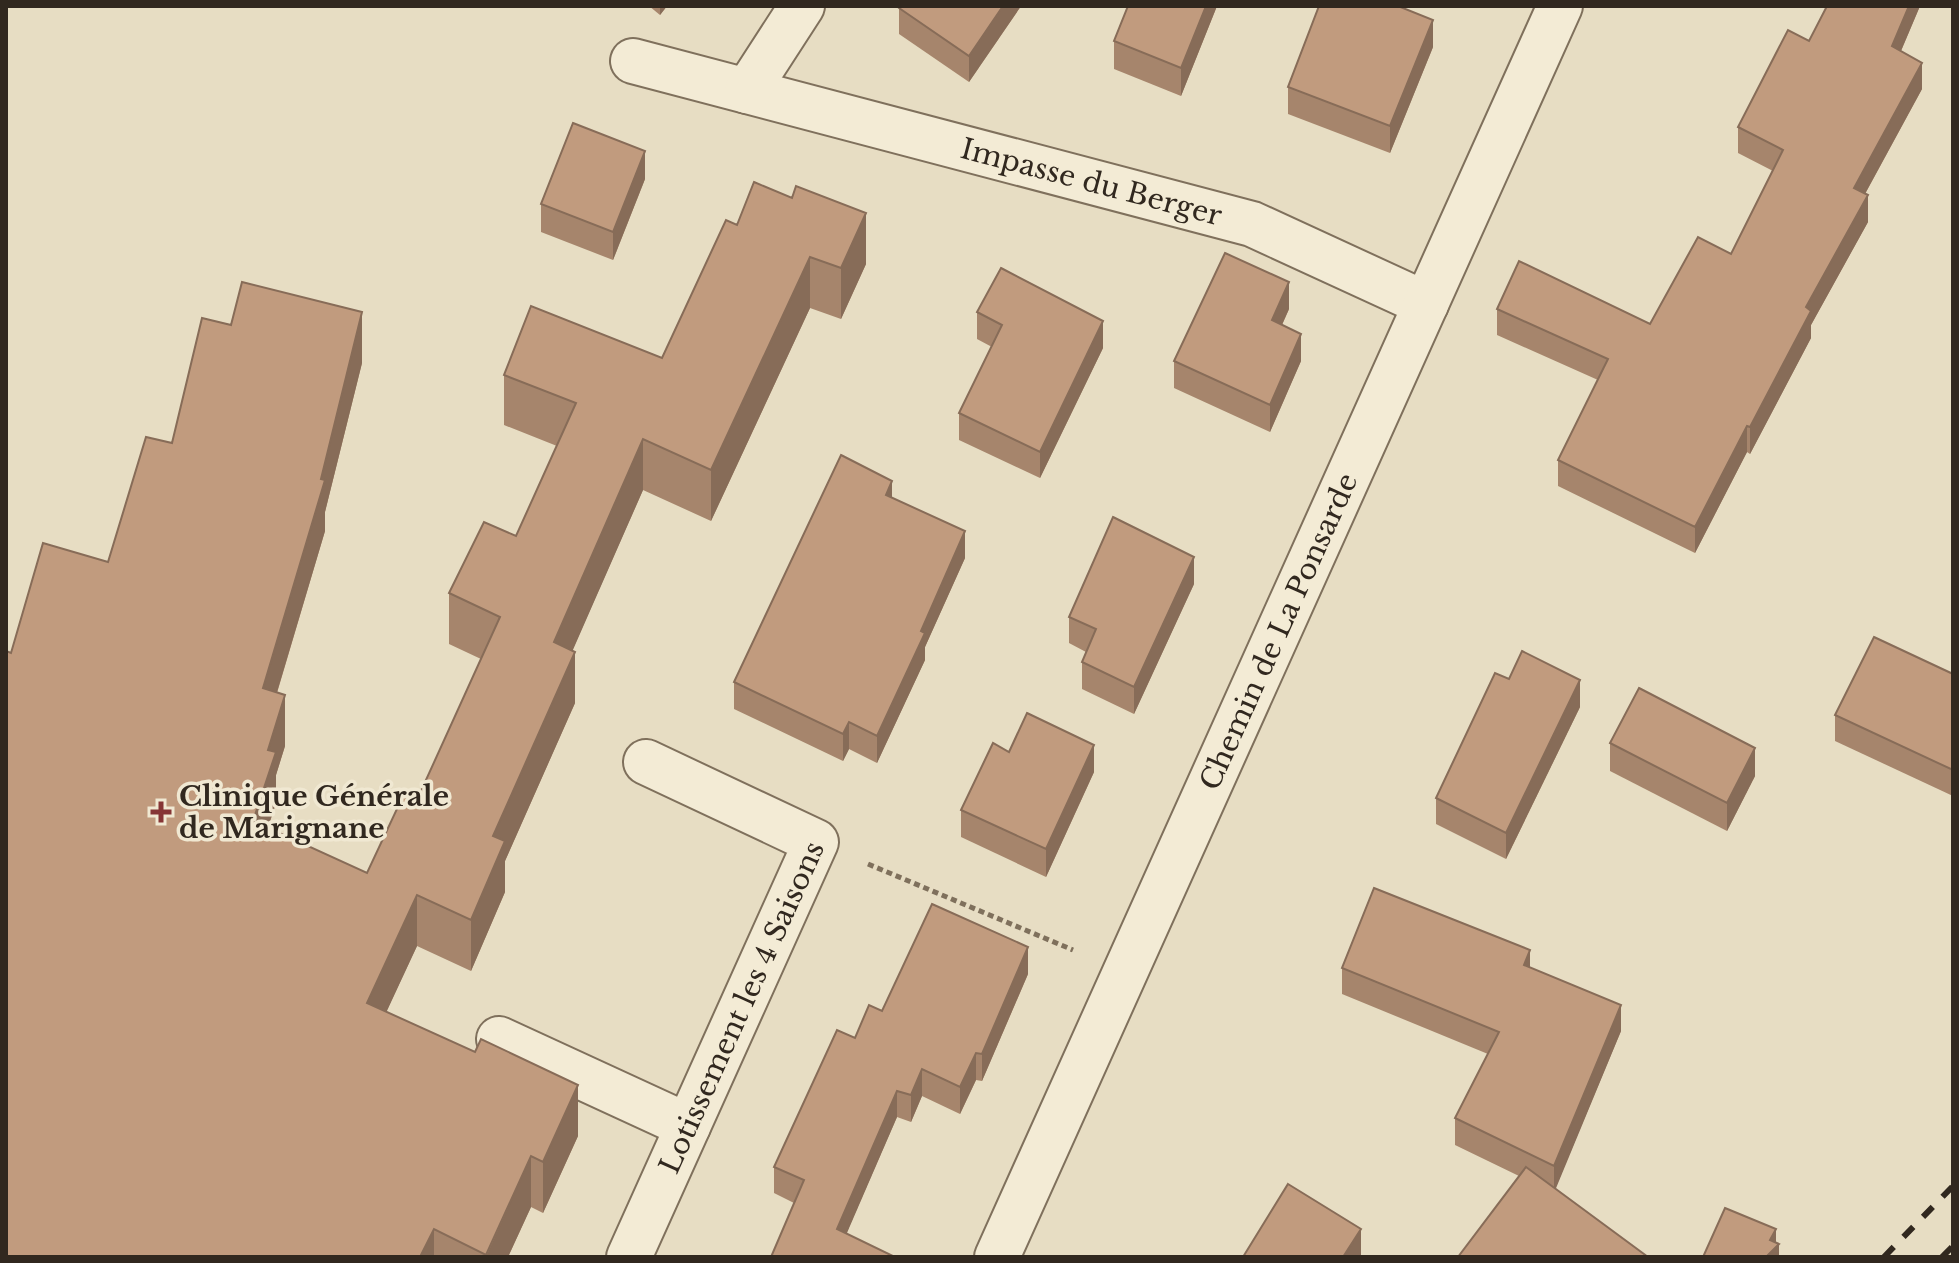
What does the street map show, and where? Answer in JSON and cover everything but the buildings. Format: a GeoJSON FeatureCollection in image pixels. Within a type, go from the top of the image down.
{"type":"FeatureCollection","features":[{"type":"Feature","properties":{"kind":"street"},"geometry":{"type":"LineString","coordinates":[[747,91],[802,6]]}},
{"type":"Feature","properties":{"kind":"street","name":"Chemin de La Ponsarde"},"geometry":{"type":"LineString","coordinates":[[997,1257],[1560,6]]}},
{"type":"Feature","properties":{"kind":"street","name":"Impasse du Berger"},"geometry":{"type":"LineString","coordinates":[[633,61],[1252,224],[1426,304]]}},
{"type":"Feature","properties":{"kind":"street","name":"Lotissement les 4 Saisons"},"geometry":{"type":"LineString","coordinates":[[629,1257],[816,842],[646,762]]}},
{"type":"Feature","properties":{"kind":"street"},"geometry":{"type":"LineString","coordinates":[[499,1039],[688,1126]]}},
{"type":"Feature","properties":{"kind":"path"},"geometry":{"type":"LineString","coordinates":[[816,842],[1125,972]]}},
{"type":"Feature","properties":{"kind":"railway"},"geometry":{"type":"LineString","coordinates":[[1884,1257],[1953,1186]]}},
{"type":"Feature","properties":{"kind":"railway"},"geometry":{"type":"LineString","coordinates":[[1942,1257],[1953,1246]]}},
{"type":"Feature","properties":{"kind":"place","name":"Clinique Générale de Marignane"},"geometry":{"type":"Point","coordinates":[161,812]}}]}
